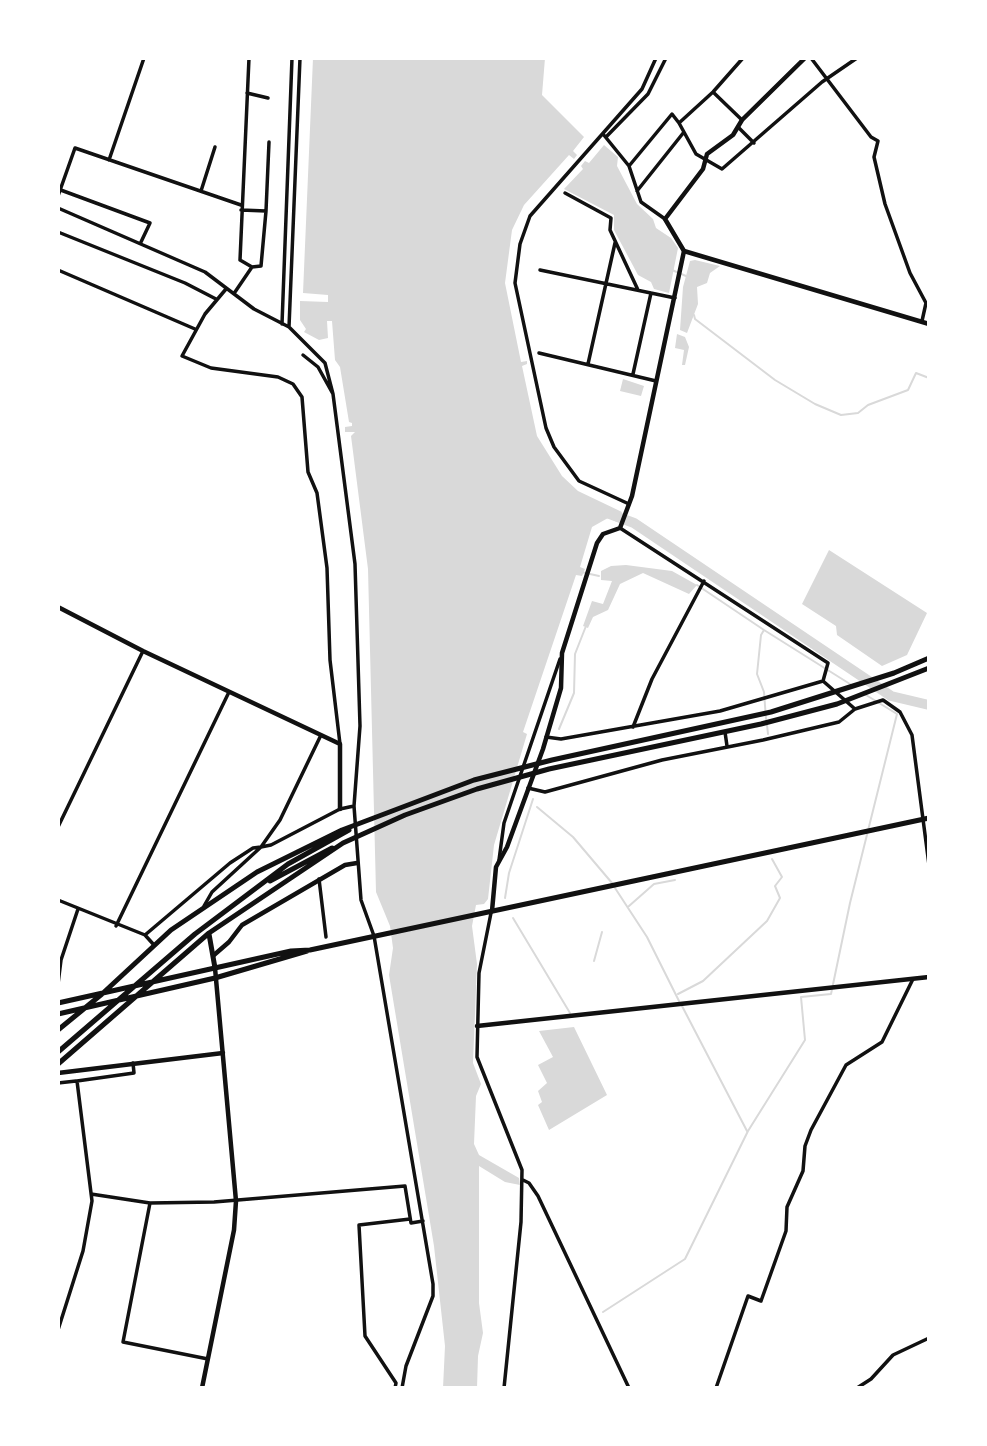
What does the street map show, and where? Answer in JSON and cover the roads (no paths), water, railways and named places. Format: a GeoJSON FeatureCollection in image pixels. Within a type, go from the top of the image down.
{"type":"FeatureCollection","features":[{"type":"Feature","properties":{"kind":"highway"},"geometry":{"type":"LineString","coordinates":[[58,1030],[102,994],[154,945],[203,908],[266,867],[362,823],[474,780],[771,712],[894,673],[929,658]]}},
{"type":"Feature","properties":{"kind":"highway"},"geometry":{"type":"LineString","coordinates":[[240,899],[317,854],[438,802],[549,769],[772,722],[837,704],[929,668]]}},
{"type":"Feature","properties":{"kind":"highway"},"geometry":{"type":"LineString","coordinates":[[58,1003],[291,951],[310,950],[926,819]]}},
{"type":"Feature","properties":{"kind":"highway"},"geometry":{"type":"LineString","coordinates":[[58,1052],[157,965],[240,899],[288,864],[342,832]]}},
{"type":"Feature","properties":{"kind":"highway"},"geometry":{"type":"LineString","coordinates":[[58,1064],[136,995],[210,936],[343,843]]}},
{"type":"Feature","properties":{"kind":"highway"},"geometry":{"type":"LineString","coordinates":[[210,936],[215,968]]}},
{"type":"Feature","properties":{"kind":"highway"},"geometry":{"type":"LineString","coordinates":[[58,1014],[215,978],[292,958],[310,950]]}},
{"type":"Feature","properties":{"kind":"highway"},"geometry":{"type":"LineString","coordinates":[[67,1001],[93,993],[114,981]]}},
{"type":"Feature","properties":{"kind":"street"},"geometry":{"type":"LineString","coordinates":[[109,160],[144,58]]}},
{"type":"Feature","properties":{"kind":"street"},"geometry":{"type":"LineString","coordinates":[[249,58],[240,260],[252,267],[261,266],[269,142]]}},
{"type":"Feature","properties":{"kind":"street"},"geometry":{"type":"LineString","coordinates":[[282,324],[292,58]]}},
{"type":"Feature","properties":{"kind":"street"},"geometry":{"type":"LineString","coordinates":[[289,327],[300,58]]}},
{"type":"Feature","properties":{"kind":"street"},"geometry":{"type":"LineString","coordinates":[[604,136],[642,89],[656,58]]}},
{"type":"Feature","properties":{"kind":"street"},"geometry":{"type":"LineString","coordinates":[[629,504],[579,481],[554,447],[546,428],[516,291],[520,244],[525,227],[539,203],[583,155],[648,94],[666,58]]}},
{"type":"Feature","properties":{"kind":"street"},"geometry":{"type":"LineString","coordinates":[[679,123],[713,92],[743,58]]}},
{"type":"Feature","properties":{"kind":"street"},"geometry":{"type":"LineString","coordinates":[[665,219],[704,169],[707,154],[733,135],[741,120],[805,58]]}},
{"type":"Feature","properties":{"kind":"street"},"geometry":{"type":"LineString","coordinates":[[811,58],[878,141],[874,157],[886,204],[910,273],[926,303],[922,321]]}},
{"type":"Feature","properties":{"kind":"street"},"geometry":{"type":"LineString","coordinates":[[629,166],[672,114],[696,154],[722,169],[827,79],[857,58]]}},
{"type":"Feature","properties":{"kind":"street"},"geometry":{"type":"LineString","coordinates":[[713,92],[741,120]]}},
{"type":"Feature","properties":{"kind":"street"},"geometry":{"type":"LineString","coordinates":[[247,93],[268,98]]}},
{"type":"Feature","properties":{"kind":"street"},"geometry":{"type":"LineString","coordinates":[[737,125],[754,143]]}},
{"type":"Feature","properties":{"kind":"street"},"geometry":{"type":"LineString","coordinates":[[637,191],[684,132]]}},
{"type":"Feature","properties":{"kind":"street"},"geometry":{"type":"LineString","coordinates":[[504,1388],[522,1180],[521,1163],[478,1062],[480,973],[505,823],[600,538],[620,528],[628,511],[658,382],[683,253],[665,219],[641,202],[629,166],[604,136]]}},
{"type":"Feature","properties":{"kind":"street"},"geometry":{"type":"LineString","coordinates":[[201,191],[215,147]]}},
{"type":"Feature","properties":{"kind":"street"},"geometry":{"type":"LineString","coordinates":[[58,196],[75,148],[241,207],[266,211]]}},
{"type":"Feature","properties":{"kind":"street"},"geometry":{"type":"LineString","coordinates":[[59,189],[150,223],[141,242]]}},
{"type":"Feature","properties":{"kind":"street"},"geometry":{"type":"LineString","coordinates":[[565,193],[611,218],[610,230],[638,290]]}},
{"type":"Feature","properties":{"kind":"street"},"geometry":{"type":"LineString","coordinates":[[58,208],[205,272],[225,290],[234,293],[254,309],[289,327],[325,363],[333,394],[355,564],[360,726],[354,806],[361,900],[374,936],[423,1221],[433,1296],[406,1366],[402,1388]]}},
{"type":"Feature","properties":{"kind":"street"},"geometry":{"type":"LineString","coordinates":[[58,232],[216,299]]}},
{"type":"Feature","properties":{"kind":"street"},"geometry":{"type":"LineString","coordinates":[[588,364],[615,241]]}},
{"type":"Feature","properties":{"kind":"street"},"geometry":{"type":"LineString","coordinates":[[683,253],[929,324]]}},
{"type":"Feature","properties":{"kind":"street"},"geometry":{"type":"LineString","coordinates":[[234,293],[252,267]]}},
{"type":"Feature","properties":{"kind":"street"},"geometry":{"type":"LineString","coordinates":[[58,270],[195,329]]}},
{"type":"Feature","properties":{"kind":"street"},"geometry":{"type":"LineString","coordinates":[[540,270],[651,293],[675,295]]}},
{"type":"Feature","properties":{"kind":"street"},"geometry":{"type":"LineString","coordinates":[[225,290],[195,329],[182,356],[211,368],[284,379],[297,387],[302,397],[306,412],[303,431],[305,451],[310,478],[317,493],[327,568],[330,660],[340,744],[340,809]]}},
{"type":"Feature","properties":{"kind":"street"},"geometry":{"type":"LineString","coordinates":[[633,374],[651,293]]}},
{"type":"Feature","properties":{"kind":"street"},"geometry":{"type":"LineString","coordinates":[[539,353],[658,382]]}},
{"type":"Feature","properties":{"kind":"street"},"geometry":{"type":"LineString","coordinates":[[303,355],[318,367],[333,394]]}},
{"type":"Feature","properties":{"kind":"street"},"geometry":{"type":"LineString","coordinates":[[620,528],[828,665],[823,681]]}},
{"type":"Feature","properties":{"kind":"street"},"geometry":{"type":"LineString","coordinates":[[633,727],[652,679],[703,583]]}},
{"type":"Feature","properties":{"kind":"street"},"geometry":{"type":"LineString","coordinates":[[58,607],[143,651],[340,744]]}},
{"type":"Feature","properties":{"kind":"street"},"geometry":{"type":"LineString","coordinates":[[58,827],[143,651]]}},
{"type":"Feature","properties":{"kind":"street"},"geometry":{"type":"LineString","coordinates":[[499,860],[528,788],[561,688],[562,653]]}},
{"type":"Feature","properties":{"kind":"street"},"geometry":{"type":"LineString","coordinates":[[546,737],[561,739],[720,711],[823,681]]}},
{"type":"Feature","properties":{"kind":"street"},"geometry":{"type":"LineString","coordinates":[[823,681],[855,709]]}},
{"type":"Feature","properties":{"kind":"street"},"geometry":{"type":"LineString","coordinates":[[116,926],[229,692]]}},
{"type":"Feature","properties":{"kind":"street"},"geometry":{"type":"LineString","coordinates":[[528,788],[545,792],[629,768],[839,722],[855,709],[880,701],[895,708],[910,729],[926,819],[929,865]]}},
{"type":"Feature","properties":{"kind":"street"},"geometry":{"type":"LineString","coordinates":[[720,711],[722,723]]}},
{"type":"Feature","properties":{"kind":"street"},"geometry":{"type":"LineString","coordinates":[[623,729],[624,735]]}},
{"type":"Feature","properties":{"kind":"street"},"geometry":{"type":"LineString","coordinates":[[725,732],[727,746]]}},
{"type":"Feature","properties":{"kind":"street"},"geometry":{"type":"LineString","coordinates":[[203,908],[212,892],[261,847],[280,820],[321,735]]}},
{"type":"Feature","properties":{"kind":"street"},"geometry":{"type":"LineString","coordinates":[[628,761],[629,768]]}},
{"type":"Feature","properties":{"kind":"street"},"geometry":{"type":"LineString","coordinates":[[145,936],[230,863],[253,848],[271,845],[340,809],[354,806]]}},
{"type":"Feature","properties":{"kind":"street"},"geometry":{"type":"LineString","coordinates":[[214,955],[239,926],[345,865],[357,863]]}},
{"type":"Feature","properties":{"kind":"street"},"geometry":{"type":"LineString","coordinates":[[319,879],[326,937]]}},
{"type":"Feature","properties":{"kind":"street"},"geometry":{"type":"LineString","coordinates":[[58,900],[145,936],[154,945]]}},
{"type":"Feature","properties":{"kind":"street"},"geometry":{"type":"LineString","coordinates":[[58,984],[61,960],[78,909]]}},
{"type":"Feature","properties":{"kind":"street"},"geometry":{"type":"LineString","coordinates":[[210,936],[224,945]]}},
{"type":"Feature","properties":{"kind":"street"},"geometry":{"type":"LineString","coordinates":[[202,1388],[234,1230],[236,1200],[215,968]]}},
{"type":"Feature","properties":{"kind":"street"},"geometry":{"type":"LineString","coordinates":[[477,1026],[929,977]]}},
{"type":"Feature","properties":{"kind":"street"},"geometry":{"type":"LineString","coordinates":[[716,1388],[748,1296],[761,1301],[786,1231],[787,1207],[803,1171],[811,1130],[846,1065],[882,1042],[913,979]]}},
{"type":"Feature","properties":{"kind":"street"},"geometry":{"type":"LineString","coordinates":[[58,1073],[223,1053]]}},
{"type":"Feature","properties":{"kind":"street"},"geometry":{"type":"LineString","coordinates":[[58,1083],[134,1073],[133,1063]]}},
{"type":"Feature","properties":{"kind":"street"},"geometry":{"type":"LineString","coordinates":[[58,1330],[83,1251],[90,1194],[77,1081]]}},
{"type":"Feature","properties":{"kind":"street"},"geometry":{"type":"LineString","coordinates":[[522,1180],[529,1183],[538,1196],[629,1388]]}},
{"type":"Feature","properties":{"kind":"street"},"geometry":{"type":"LineString","coordinates":[[90,1194],[150,1203],[236,1200],[404,1186],[411,1223],[423,1221]]}},
{"type":"Feature","properties":{"kind":"street"},"geometry":{"type":"LineString","coordinates":[[150,1203],[123,1342],[208,1359]]}},
{"type":"Feature","properties":{"kind":"street"},"geometry":{"type":"LineString","coordinates":[[395,1388],[396,1384],[365,1336],[359,1225],[410,1219]]}},
{"type":"Feature","properties":{"kind":"street"},"geometry":{"type":"LineString","coordinates":[[858,1388],[871,1380],[893,1354],[929,1338]]}},
{"type":"Feature","properties":{"kind":"waterway"},"geometry":{"type":"LineString","coordinates":[[672,270],[686,276]]}},
{"type":"Feature","properties":{"kind":"waterway"},"geometry":{"type":"LineString","coordinates":[[694,315],[695,319],[775,380],[815,404],[841,415],[858,413],[868,405],[908,390],[916,373],[929,378]]}},
{"type":"Feature","properties":{"kind":"waterway"},"geometry":{"type":"LineString","coordinates":[[607,513],[634,523],[891,696],[929,705]]}},
{"type":"Feature","properties":{"kind":"waterway"},"geometry":{"type":"LineString","coordinates":[[581,572],[599,576]]}},
{"type":"Feature","properties":{"kind":"waterway"},"geometry":{"type":"LineString","coordinates":[[697,585],[764,630],[761,635],[757,674],[764,692],[766,719]]}},
{"type":"Feature","properties":{"kind":"waterway"},"geometry":{"type":"LineString","coordinates":[[559,729],[574,693],[575,654],[586,626]]}},
{"type":"Feature","properties":{"kind":"waterway"},"geometry":{"type":"LineString","coordinates":[[764,630],[850,684]]}},
{"type":"Feature","properties":{"kind":"waterway"},"geometry":{"type":"LineString","coordinates":[[603,1312],[685,1259],[748,1131],[805,1040],[801,997],[831,994],[850,903],[897,714],[866,695]]}},
{"type":"Feature","properties":{"kind":"waterway"},"geometry":{"type":"LineString","coordinates":[[767,725],[768,734]]}},
{"type":"Feature","properties":{"kind":"waterway"},"geometry":{"type":"LineString","coordinates":[[505,898],[509,873],[533,799]]}},
{"type":"Feature","properties":{"kind":"waterway"},"geometry":{"type":"LineString","coordinates":[[537,807],[573,837],[612,883]]}},
{"type":"Feature","properties":{"kind":"waterway"},"geometry":{"type":"LineString","coordinates":[[678,994],[703,981],[767,921],[780,898],[775,886],[782,877],[772,859]]}},
{"type":"Feature","properties":{"kind":"waterway"},"geometry":{"type":"LineString","coordinates":[[629,906],[654,884],[675,880]]}},
{"type":"Feature","properties":{"kind":"waterway"},"geometry":{"type":"LineString","coordinates":[[615,888],[647,937],[679,1001]]}},
{"type":"Feature","properties":{"kind":"waterway"},"geometry":{"type":"LineString","coordinates":[[513,918],[570,1013]]}},
{"type":"Feature","properties":{"kind":"waterway"},"geometry":{"type":"LineString","coordinates":[[594,961],[602,932]]}},
{"type":"Feature","properties":{"kind":"waterway"},"geometry":{"type":"LineString","coordinates":[[682,1006],[747,1131]]}}]}
